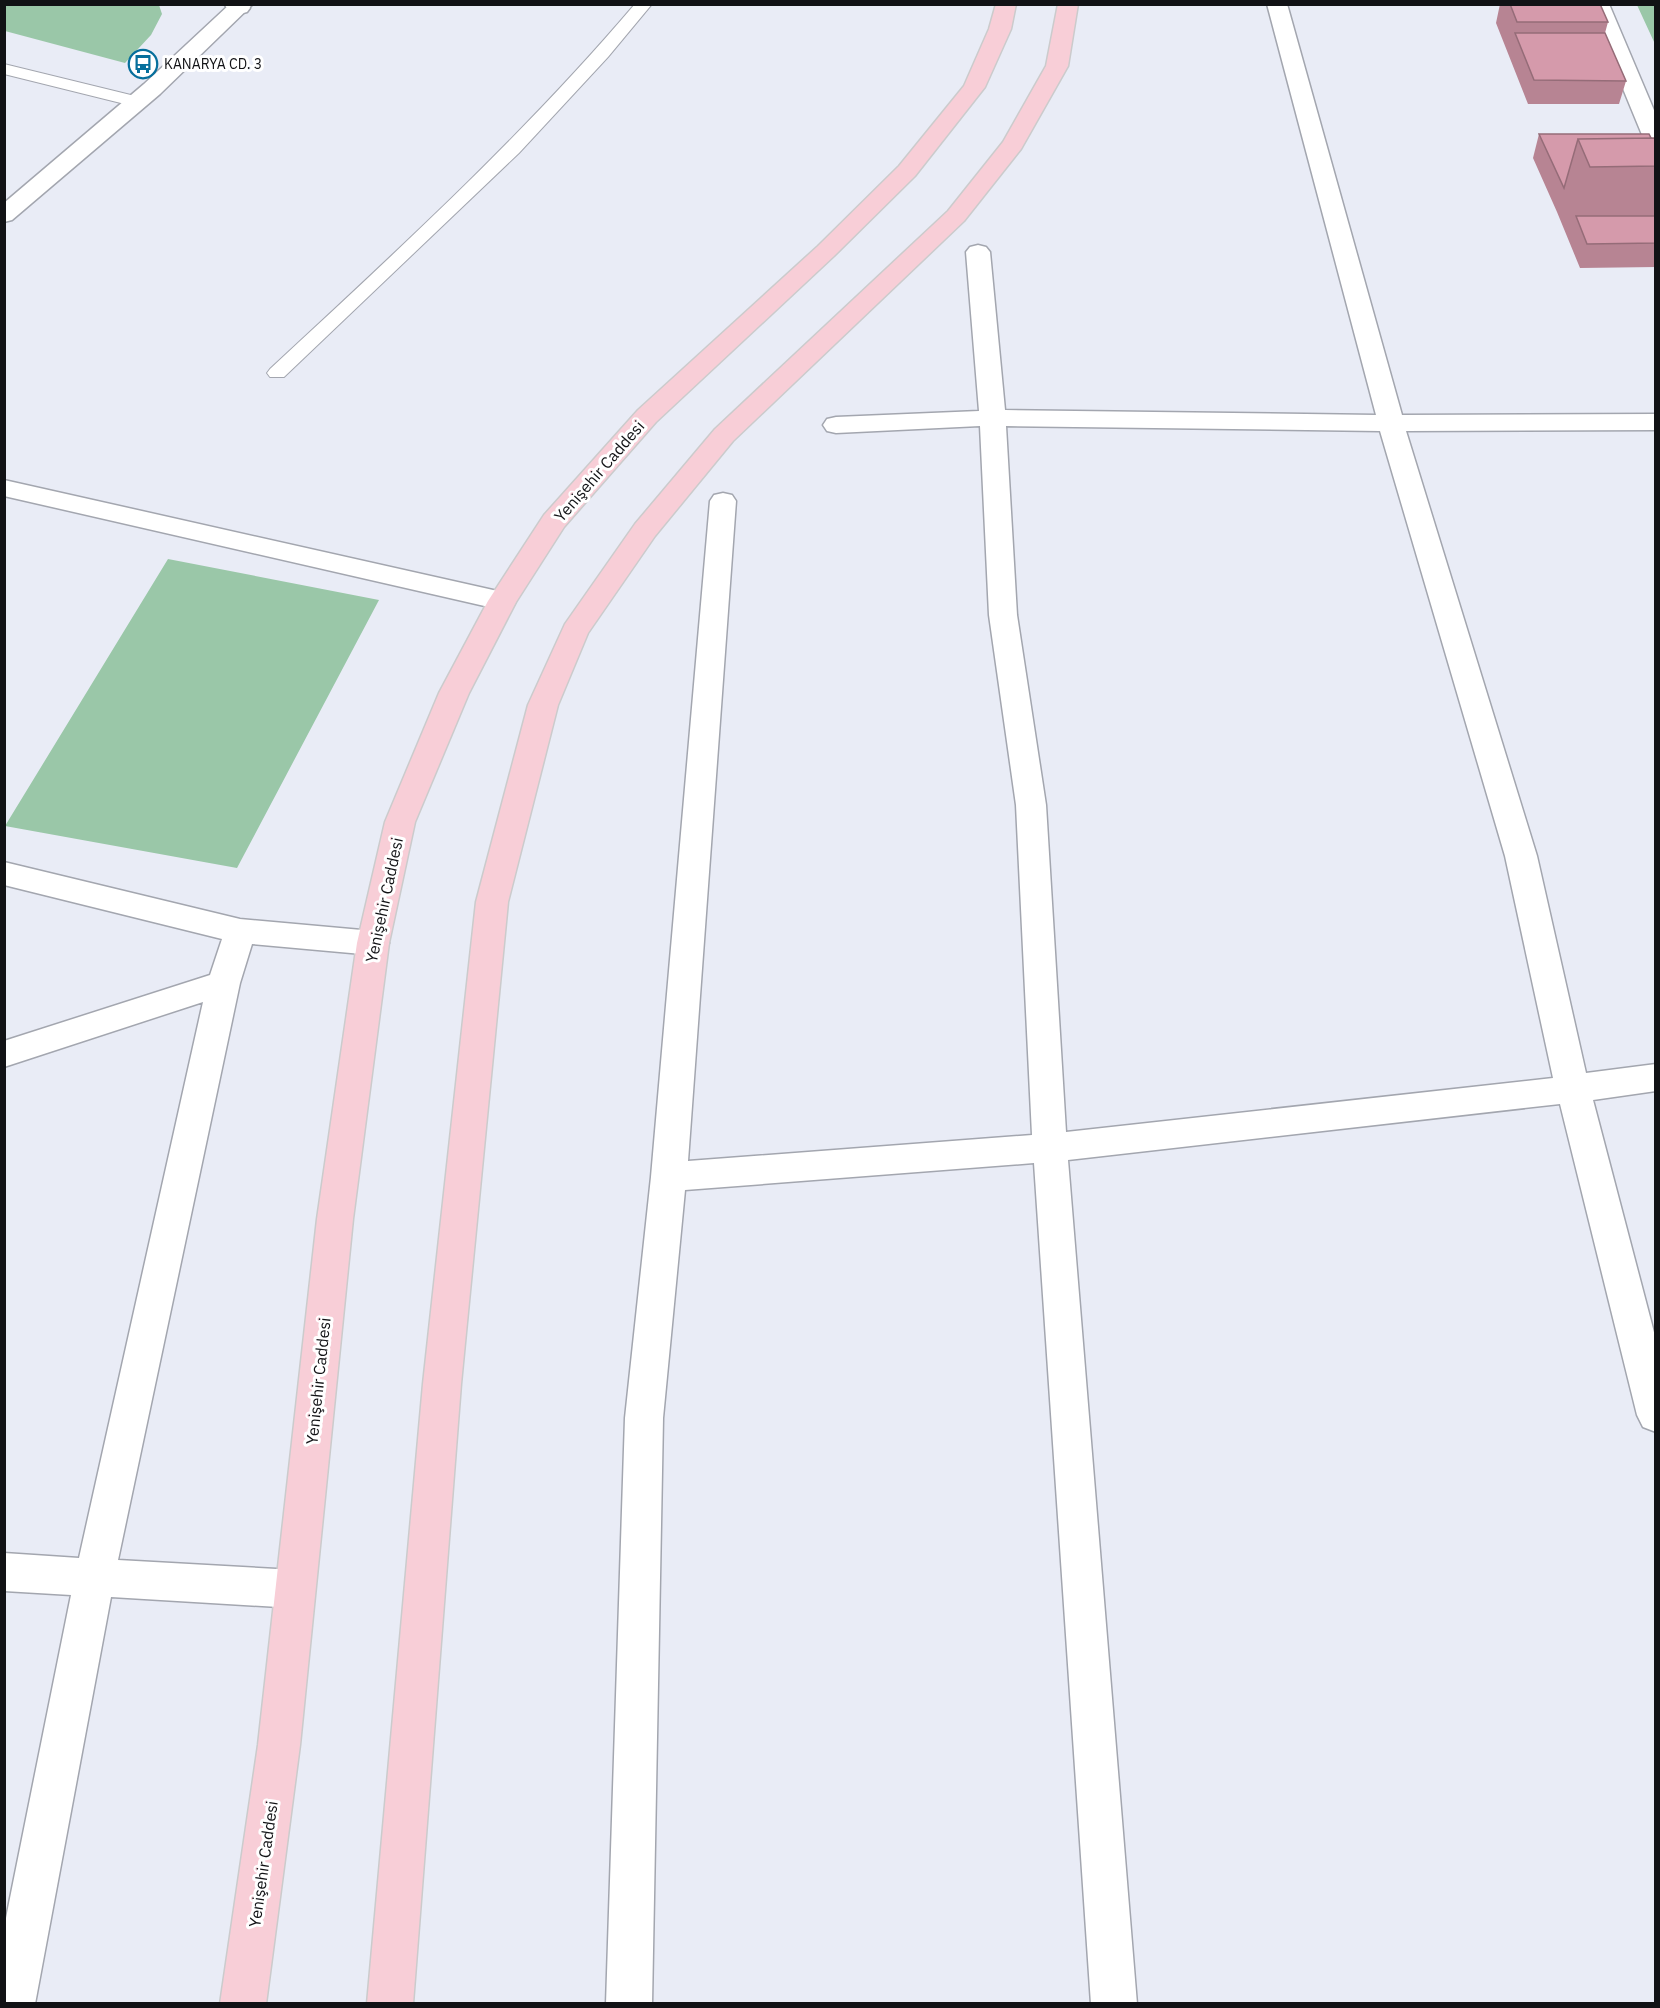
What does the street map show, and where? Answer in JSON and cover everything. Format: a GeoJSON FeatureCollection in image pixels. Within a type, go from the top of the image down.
{"type":"FeatureCollection","features":[{"type":"Feature","properties":{"kind":"highway","name":"Yenişehir Caddesi"},"geometry":{"type":"LineString","coordinates":[[243,2004],[279,1745],[335,1219],[373,943],[400,822],[453,693],[502,601],[554,521],[647,416],[826,251],[907,171],[974,87],[1000,29],[1006,4]]}},
{"type":"Feature","properties":{"kind":"highway"},"geometry":{"type":"LineString","coordinates":[[390,2004],[442,1384],[492,902],[543,705],[575,631],[645,530],[724,435],[956,216],[1013,144],[1057,66],[1068,4]]}},
{"type":"Feature","properties":{"kind":"street"},"geometry":{"type":"LineString","coordinates":[[1277,4],[1391,423],[1521,856],[1573,1089],[1656,1415]]}},
{"type":"Feature","properties":{"kind":"street"},"geometry":{"type":"LineString","coordinates":[[1598,4],[1656,142]]}},
{"type":"Feature","properties":{"kind":"street"},"geometry":{"type":"LineString","coordinates":[[4,215],[137,102],[239,6]]}},
{"type":"Feature","properties":{"kind":"street"},"geometry":{"type":"LineString","coordinates":[[978,252],[993,418],[1003,615],[1031,805],[1050,1148],[1114,2004]]}},
{"type":"Feature","properties":{"kind":"street"},"geometry":{"type":"LineString","coordinates":[[836,424],[993,418],[1391,423],[1656,422]]}},
{"type":"Feature","properties":{"kind":"street"},"geometry":{"type":"LineString","coordinates":[[4,488],[502,601]]}},
{"type":"Feature","properties":{"kind":"street"},"geometry":{"type":"LineString","coordinates":[[629,2004],[644,1418],[669,1177],[723,501]]}},
{"type":"Feature","properties":{"kind":"street"},"geometry":{"type":"LineString","coordinates":[[4,873],[240,931],[373,943]]}},
{"type":"Feature","properties":{"kind":"street"},"geometry":{"type":"LineString","coordinates":[[12,2004],[94,1579],[224,983],[240,931]]}},
{"type":"Feature","properties":{"kind":"street"},"geometry":{"type":"LineString","coordinates":[[4,1054],[224,983]]}},
{"type":"Feature","properties":{"kind":"street"},"geometry":{"type":"LineString","coordinates":[[669,1177],[1050,1148],[1573,1089],[1656,1077]]}},
{"type":"Feature","properties":{"kind":"street"},"geometry":{"type":"LineString","coordinates":[[4,1572],[295,1589]]}},
{"type":"Feature","properties":{"kind":"lane"},"geometry":{"type":"LineString","coordinates":[[277,373],[464,199],[615,40],[644,4]]}},
{"type":"Feature","properties":{"kind":"lane"},"geometry":{"type":"LineString","coordinates":[[4,69],[137,102]]}},
{"type":"Feature","properties":{"kind":"green space"},"geometry":{"type":"Polygon","coordinates":[[[4,5],[159,5],[162,14],[151,35],[125,63],[5,31],[4,5]]]}},
{"type":"Feature","properties":{"kind":"green space"},"geometry":{"type":"Polygon","coordinates":[[[1637,5],[1655,5],[1655,44],[1637,5]]]}},
{"type":"Feature","properties":{"kind":"green space"},"geometry":{"type":"Polygon","coordinates":[[[168,559],[379,600],[237,868],[5,826],[168,559]]]}},
{"type":"Feature","properties":{"kind":"building"},"geometry":{"type":"Polygon","coordinates":[[[1510,4],[1600,4],[1608,22],[1517,22],[1510,4]]]}},
{"type":"Feature","properties":{"kind":"building"},"geometry":{"type":"Polygon","coordinates":[[[1515,33],[1605,33],[1626,81],[1534,80],[1515,33]]]}},
{"type":"Feature","properties":{"kind":"building"},"geometry":{"type":"Polygon","coordinates":[[[1539,134],[1649,134],[1651,138],[1578,139],[1564,188],[1539,134]]]}},
{"type":"Feature","properties":{"kind":"building"},"geometry":{"type":"Polygon","coordinates":[[[1656,138],[1656,166],[1590,167],[1578,139],[1656,138]]]}},
{"type":"Feature","properties":{"kind":"building"},"geometry":{"type":"Polygon","coordinates":[[[1576,216],[1656,216],[1656,243],[1587,244],[1576,216]]]}},
{"type":"Feature","properties":{"kind":"place","name":"KANARYA CD. 3"},"geometry":{"type":"Point","coordinates":[143,64]}}]}
